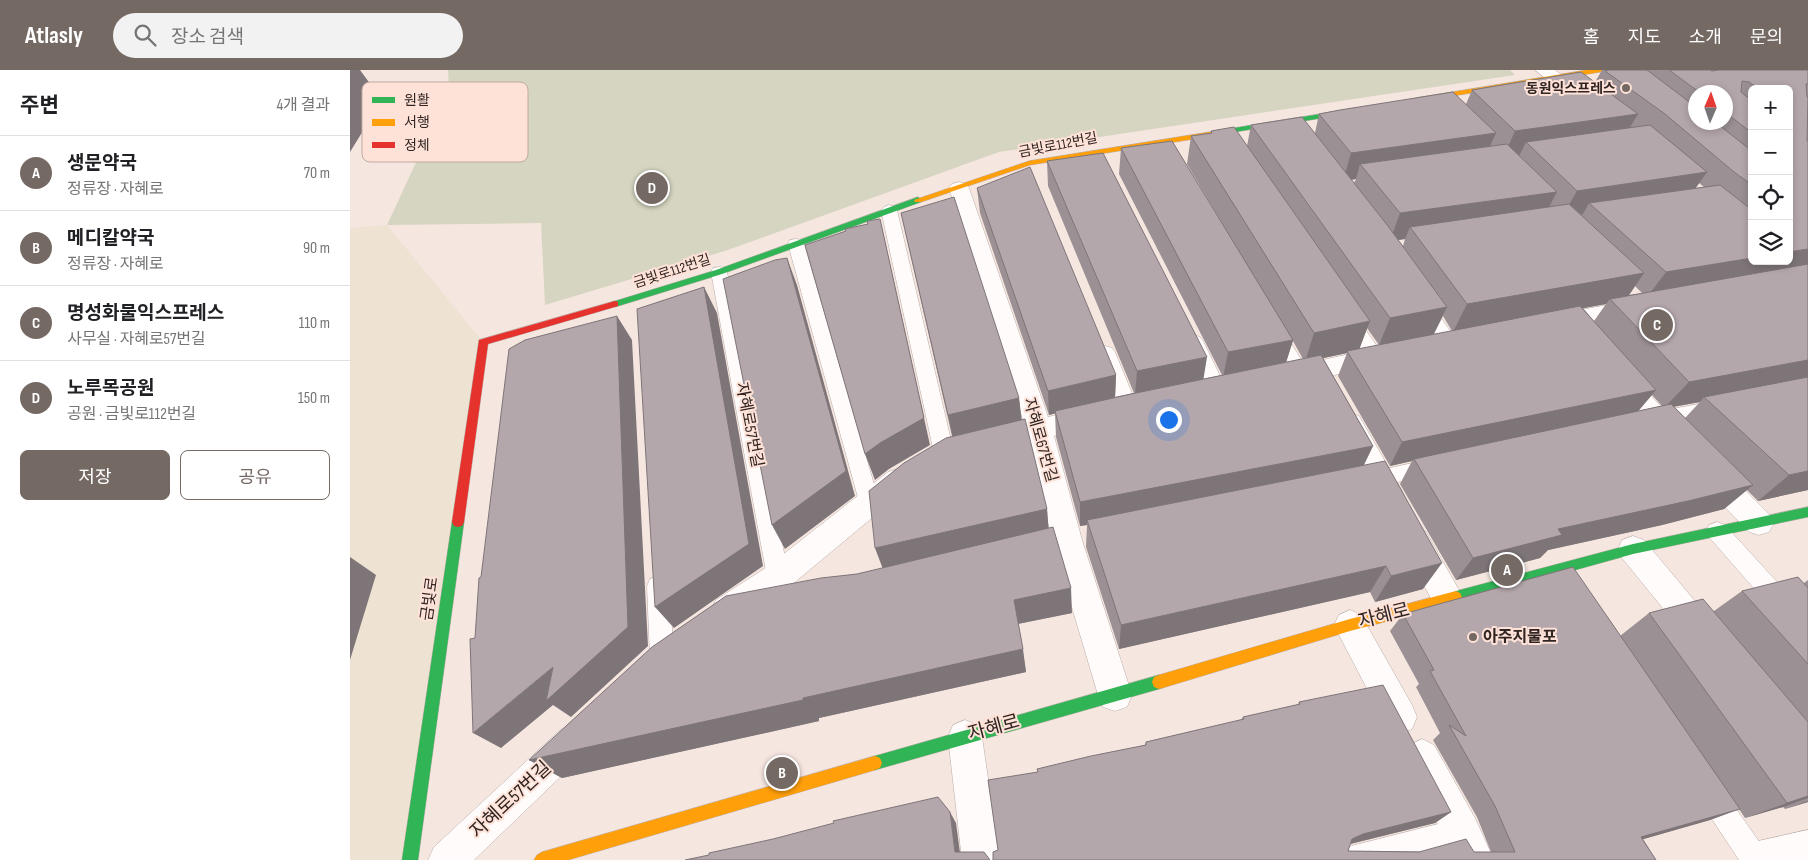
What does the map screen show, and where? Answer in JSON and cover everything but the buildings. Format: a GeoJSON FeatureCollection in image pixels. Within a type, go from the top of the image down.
{"type":"FeatureCollection","features":[{"type":"Feature","properties":{"kind":"street"},"geometry":{"type":"LineString","coordinates":[[1402,102],[1548,73],[1600,70]]}},
{"type":"Feature","properties":{"kind":"street"},"geometry":{"type":"LineString","coordinates":[[1548,73],[1590,105]]}},
{"type":"Feature","properties":{"kind":"street","name":"금빛로112번길"},"geometry":{"type":"LineString","coordinates":[[483,342],[640,307],[719,272],[889,210],[1029,163],[1364,108]]}},
{"type":"Feature","properties":{"kind":"street","name":"자혜로67번길"},"geometry":{"type":"LineString","coordinates":[[959,188],[1039,429],[1067,540],[1115,695]]}},
{"type":"Feature","properties":{"kind":"street"},"geometry":{"type":"LineString","coordinates":[[1523,328],[1569,320],[1645,301]]}},
{"type":"Feature","properties":{"kind":"street"},"geometry":{"type":"LineString","coordinates":[[1569,320],[1594,348],[1646,421],[1759,523]]}},
{"type":"Feature","properties":{"kind":"street"},"geometry":{"type":"LineString","coordinates":[[1192,395],[1477,337]]}},
{"type":"Feature","properties":{"kind":"street","name":"금빛로"},"geometry":{"type":"LineString","coordinates":[[410,860],[483,342]]}},
{"type":"Feature","properties":{"kind":"street"},"geometry":{"type":"LineString","coordinates":[[1311,372],[1336,399],[1448,600]]}},
{"type":"Feature","properties":{"kind":"street"},"geometry":{"type":"LineString","coordinates":[[707,624],[738,603],[781,587],[900,478],[944,453],[1039,429],[1156,403]]}},
{"type":"Feature","properties":{"kind":"street","name":"자혜로"},"geometry":{"type":"LineString","coordinates":[[542,860],[1115,695],[1350,625],[1448,600],[1565,579],[1633,549],[1808,512]]}},
{"type":"Feature","properties":{"kind":"street"},"geometry":{"type":"LineString","coordinates":[[1633,549],[1720,655]]}},
{"type":"Feature","properties":{"kind":"street"},"geometry":{"type":"LineString","coordinates":[[1350,625],[1469,846]]}},
{"type":"Feature","properties":{"kind":"street"},"geometry":{"type":"LineString","coordinates":[[640,677],[662,657],[685,641]]}},
{"type":"Feature","properties":{"kind":"street","name":"자혜로57번길"},"geometry":{"type":"LineString","coordinates":[[447,860],[590,724]]}},
{"type":"Feature","properties":{"kind":"street"},"geometry":{"type":"LineString","coordinates":[[965,737],[981,860]]}},
{"type":"Feature","properties":{"kind":"street"},"geometry":{"type":"LineString","coordinates":[[1757,860],[1808,849]]}},
{"type":"Feature","properties":{"kind":"lane"},"geometry":{"type":"LineString","coordinates":[[1431,97],[1445,111]]}},
{"type":"Feature","properties":{"kind":"lane"},"geometry":{"type":"LineString","coordinates":[[1287,121],[1298,136]]}},
{"type":"Feature","properties":{"kind":"lane"},"geometry":{"type":"LineString","coordinates":[[1222,131],[1233,148]]}},
{"type":"Feature","properties":{"kind":"lane"},"geometry":{"type":"LineString","coordinates":[[1164,141],[1173,158]]}},
{"type":"Feature","properties":{"kind":"lane"},"geometry":{"type":"LineString","coordinates":[[1099,152],[1108,170]]}},
{"type":"Feature","properties":{"kind":"lane"},"geometry":{"type":"LineString","coordinates":[[1029,163],[1036,181]]}},
{"type":"Feature","properties":{"kind":"lane"},"geometry":{"type":"LineString","coordinates":[[889,210],[944,453]]}},
{"type":"Feature","properties":{"kind":"lane"},"geometry":{"type":"LineString","coordinates":[[796,244],[870,505]]}},
{"type":"Feature","properties":{"kind":"lane","name":"자혜로57번길"},"geometry":{"type":"LineString","coordinates":[[719,272],[781,587]]}},
{"type":"Feature","properties":{"kind":"lane"},"geometry":{"type":"LineString","coordinates":[[1412,288],[1450,342]]}},
{"type":"Feature","properties":{"kind":"lane"},"geometry":{"type":"LineString","coordinates":[[1337,301],[1376,357]]}},
{"type":"Feature","properties":{"kind":"lane"},"geometry":{"type":"LineString","coordinates":[[1267,316],[1311,372]]}},
{"type":"Feature","properties":{"kind":"lane"},"geometry":{"type":"LineString","coordinates":[[1187,328],[1218,390]]}},
{"type":"Feature","properties":{"kind":"lane"},"geometry":{"type":"LineString","coordinates":[[1099,336],[1129,408]]}},
{"type":"Feature","properties":{"kind":"lane"},"geometry":{"type":"LineString","coordinates":[[1646,421],[1732,405]]}},
{"type":"Feature","properties":{"kind":"lane"},"geometry":{"type":"LineString","coordinates":[[1351,484],[1447,464]]}},
{"type":"Feature","properties":{"kind":"lane"},"geometry":{"type":"LineString","coordinates":[[1717,531],[1808,633]]}},
{"type":"Feature","properties":{"kind":"lane"},"geometry":{"type":"LineString","coordinates":[[656,569],[662,657]]}},
{"type":"Feature","properties":{"kind":"lane"},"geometry":{"type":"LineString","coordinates":[[1699,777],[1757,860]]}},
{"type":"Feature","properties":{"kind":"lane"},"geometry":{"type":"LineString","coordinates":[[1351,860],[1469,846]]}},
{"type":"Feature","properties":{"kind":"shaded area"},"geometry":{"type":"Polygon","coordinates":[[[387,225],[483,342],[410,860],[350,860],[350,228],[387,225]]]}},
{"type":"Feature","properties":{"kind":"green space"},"geometry":{"type":"Polygon","coordinates":[[[448,70],[1510,70],[1515,75],[999,152],[725,251],[545,305],[541,223],[387,225],[416,162],[528,162],[528,82],[449,82],[448,70]]]}},
{"type":"Feature","properties":{"kind":"traffic: fast"},"geometry":{"type":"LineString","coordinates":[[1216,133],[1357,110]]}},
{"type":"Feature","properties":{"kind":"traffic: fast"},"geometry":{"type":"LineString","coordinates":[[615,304],[719,272],[918,200]]}},
{"type":"Feature","properties":{"kind":"traffic: fast"},"geometry":{"type":"LineString","coordinates":[[1456,597],[1633,549],[1808,512]]}},
{"type":"Feature","properties":{"kind":"traffic: fast"},"geometry":{"type":"LineString","coordinates":[[410,860],[458,522]]}},
{"type":"Feature","properties":{"kind":"traffic: fast"},"geometry":{"type":"LineString","coordinates":[[875,763],[1159,682]]}},
{"type":"Feature","properties":{"kind":"traffic: slow"},"geometry":{"type":"LineString","coordinates":[[1416,100],[1600,70]]}},
{"type":"Feature","properties":{"kind":"traffic: slow"},"geometry":{"type":"LineString","coordinates":[[918,200],[1029,163],[1216,133]]}},
{"type":"Feature","properties":{"kind":"traffic: slow"},"geometry":{"type":"LineString","coordinates":[[1159,682],[1350,625],[1456,597]]}},
{"type":"Feature","properties":{"kind":"traffic: slow"},"geometry":{"type":"LineString","coordinates":[[542,860],[875,763]]}},
{"type":"Feature","properties":{"kind":"traffic: jam"},"geometry":{"type":"LineString","coordinates":[[458,522],[483,342],[615,304]]}},
{"type":"Feature","properties":{"kind":"place","name":"동원익스프레스"},"geometry":{"type":"Point","coordinates":[1626,88]}},
{"type":"Feature","properties":{"kind":"place","name":"노루목공원"},"geometry":{"type":"Point","coordinates":[652,188]}},
{"type":"Feature","properties":{"kind":"place","name":"명성화물익스프레스"},"geometry":{"type":"Point","coordinates":[1657,325]}},
{"type":"Feature","properties":{"kind":"place","name":"생문약국"},"geometry":{"type":"Point","coordinates":[1507,570]}},
{"type":"Feature","properties":{"kind":"place","name":"아주지물포"},"geometry":{"type":"Point","coordinates":[1473,637]}},
{"type":"Feature","properties":{"kind":"place","name":"메디칼약국"},"geometry":{"type":"Point","coordinates":[782,773]}}]}
